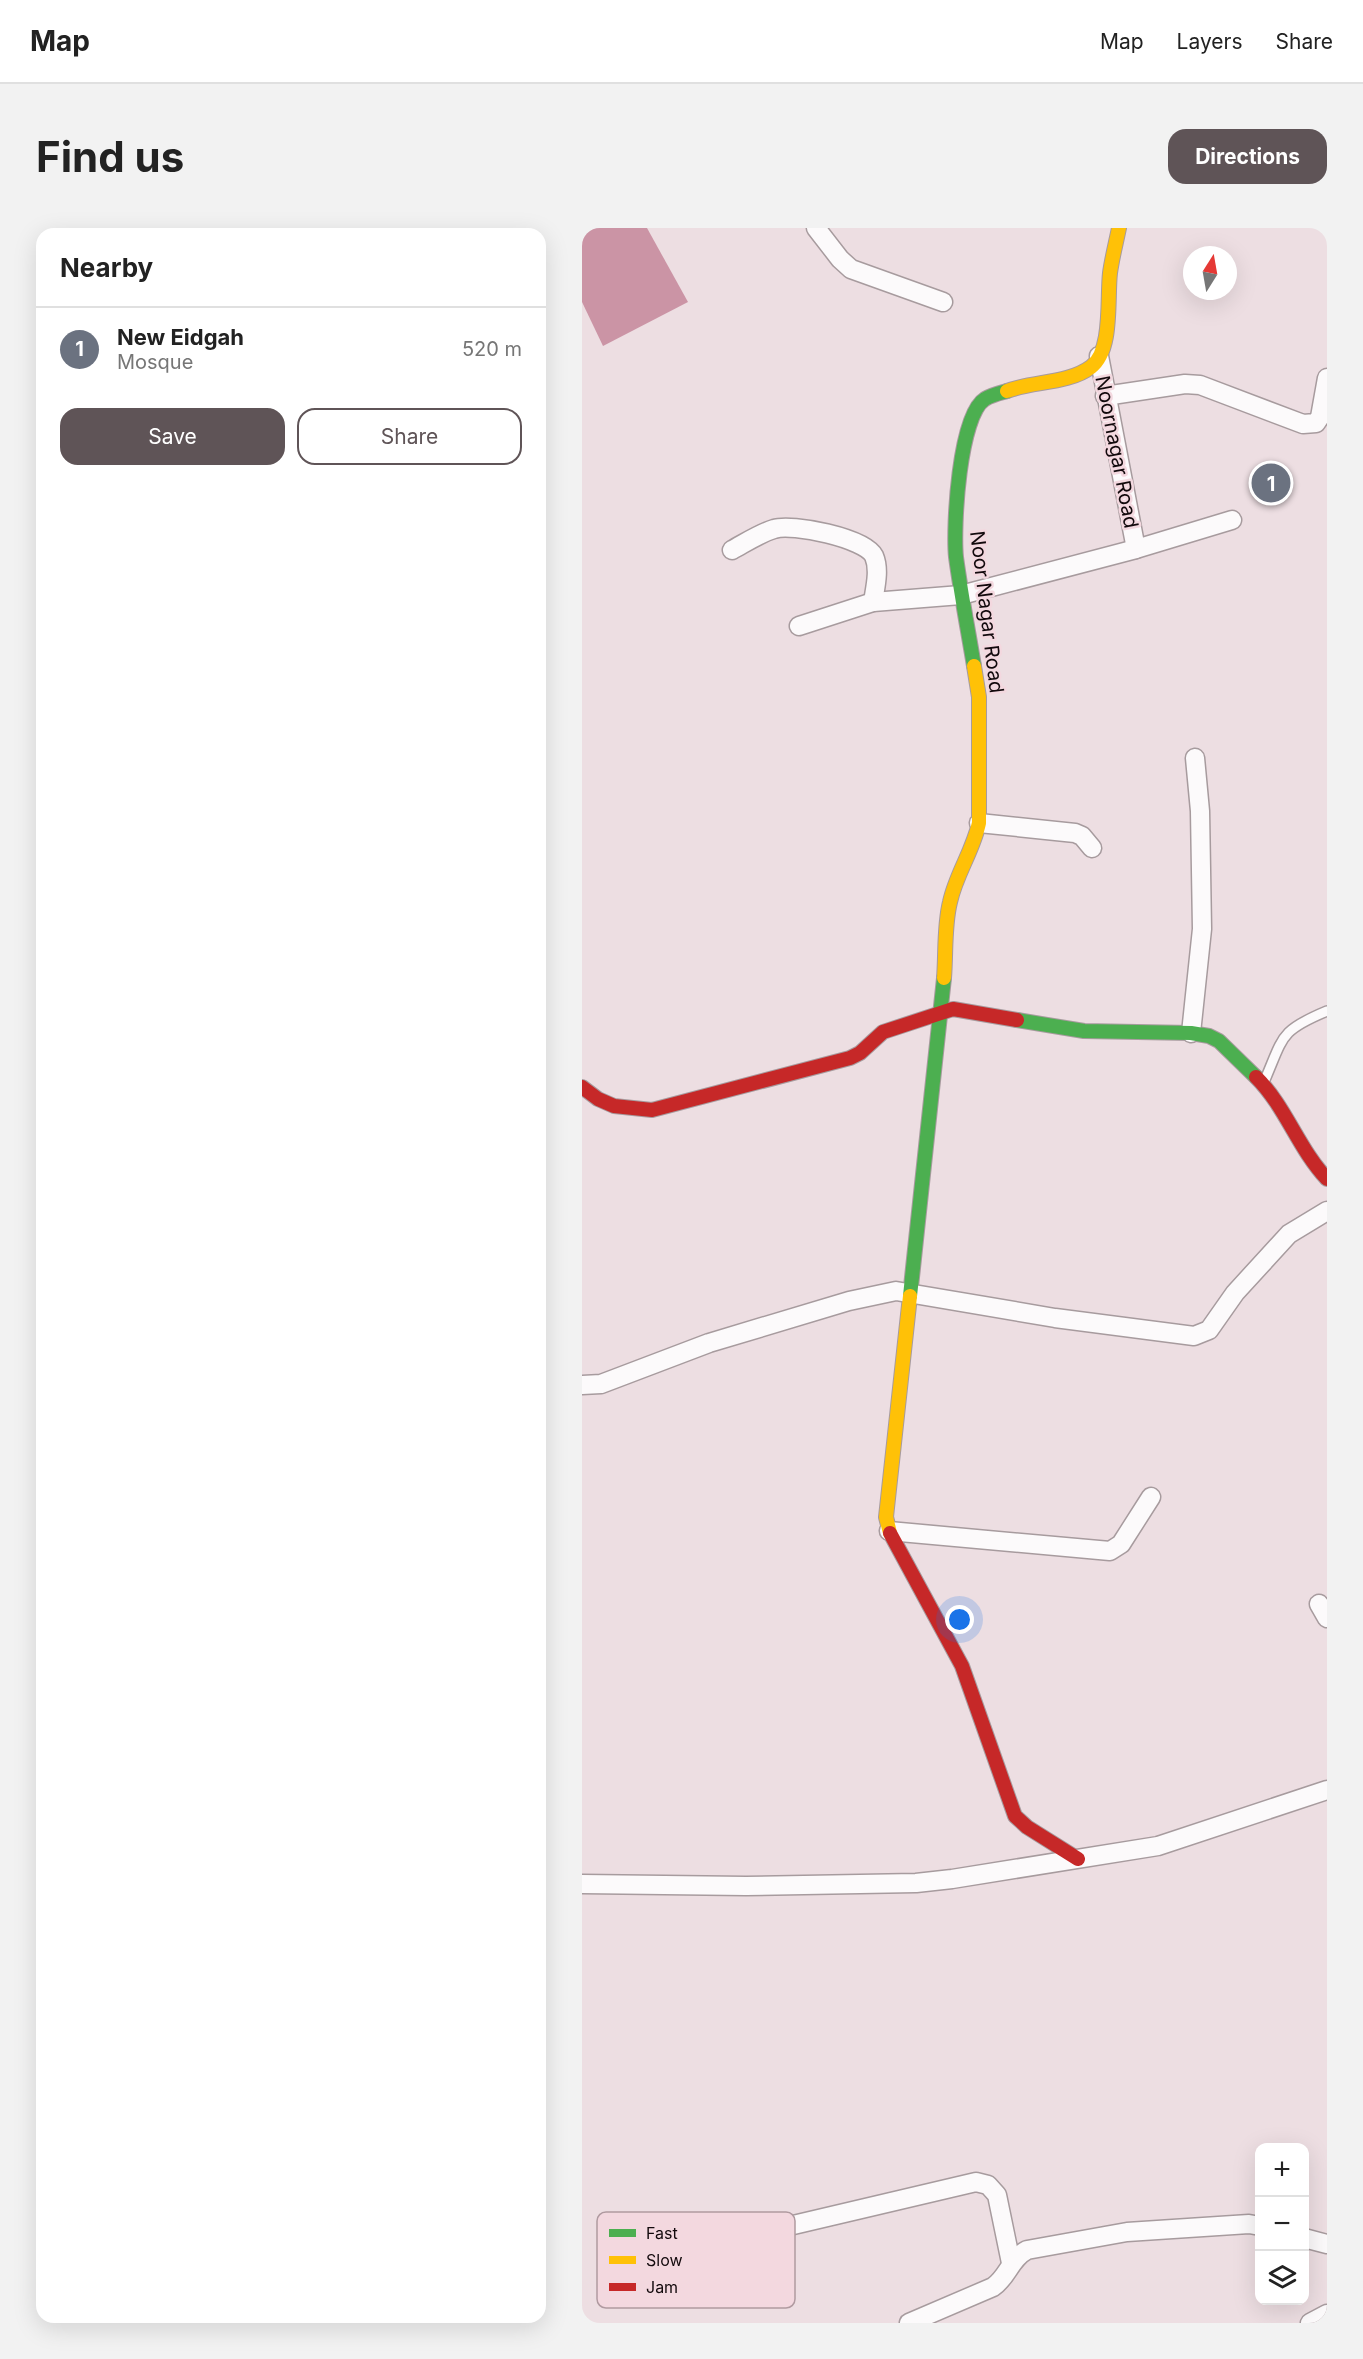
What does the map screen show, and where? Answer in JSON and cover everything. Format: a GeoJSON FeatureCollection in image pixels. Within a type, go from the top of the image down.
{"type":"FeatureCollection","features":[{"type":"Feature","properties":{"kind":"street"},"geometry":{"type":"LineString","coordinates":[[816,228],[840,259],[851,269],[943,302]]}},
{"type":"Feature","properties":{"kind":"street"},"geometry":{"type":"LineString","coordinates":[[1099,356],[1106,336],[1110,273],[1119,228]]}},
{"type":"Feature","properties":{"kind":"street","name":"Noornagar Road"},"geometry":{"type":"LineString","coordinates":[[1099,356],[1136,549]]}},
{"type":"Feature","properties":{"kind":"street","name":"Noor Nagar Road"},"geometry":{"type":"LineString","coordinates":[[889,1531],[886,1517],[942,1011],[949,904],[957,879],[975,843],[979,823],[977,761],[981,724],[979,697],[956,555],[957,497],[964,442],[974,413],[984,399],[1012,389],[1071,376],[1092,366],[1099,356]]}},
{"type":"Feature","properties":{"kind":"street"},"geometry":{"type":"LineString","coordinates":[[1105,396],[1185,384],[1200,385],[1303,424],[1316,423],[1327,378]]}},
{"type":"Feature","properties":{"kind":"street"},"geometry":{"type":"LineString","coordinates":[[799,626],[873,602],[962,595],[1136,549],[1232,520]]}},
{"type":"Feature","properties":{"kind":"street"},"geometry":{"type":"LineString","coordinates":[[732,550],[774,528],[793,528],[850,540],[863,545],[873,555],[877,567],[873,602]]}},
{"type":"Feature","properties":{"kind":"street"},"geometry":{"type":"LineString","coordinates":[[1191,1033],[1202,929],[1200,811],[1195,758]]}},
{"type":"Feature","properties":{"kind":"street"},"geometry":{"type":"LineString","coordinates":[[979,823],[1076,834],[1082,836],[1092,848]]}},
{"type":"Feature","properties":{"kind":"street"},"geometry":{"type":"LineString","coordinates":[[582,1087],[603,1104],[638,1111],[652,1110],[850,1058],[860,1053],[883,1032],[942,1011],[963,1010],[1084,1031],[1191,1033],[1219,1041],[1263,1084],[1278,1102],[1310,1161],[1327,1179]]}},
{"type":"Feature","properties":{"kind":"street"},"geometry":{"type":"LineString","coordinates":[[582,1385],[601,1384],[709,1343],[849,1301],[896,1291],[1055,1318],[1194,1336],[1202,1335],[1209,1330],[1235,1293],[1281,1241],[1327,1211]]}},
{"type":"Feature","properties":{"kind":"street"},"geometry":{"type":"LineString","coordinates":[[889,1531],[1110,1551],[1121,1544],[1151,1497]]}},
{"type":"Feature","properties":{"kind":"street"},"geometry":{"type":"LineString","coordinates":[[889,1531],[962,1666],[1008,1803],[1016,1816],[1078,1859]]}},
{"type":"Feature","properties":{"kind":"street"},"geometry":{"type":"LineString","coordinates":[[582,1884],[746,1886],[916,1883],[1158,1846],[1327,1790]]}},
{"type":"Feature","properties":{"kind":"street"},"geometry":{"type":"LineString","coordinates":[[795,2224],[976,2182],[988,2185],[997,2195],[1011,2264]]}},
{"type":"Feature","properties":{"kind":"street"},"geometry":{"type":"LineString","coordinates":[[909,2323],[993,2287],[1001,2282],[1011,2264],[1027,2250],[1127,2232],[1255,2225]]}},
{"type":"Feature","properties":{"kind":"street"},"geometry":{"type":"LineString","coordinates":[[1309,2239],[1327,2244]]}},
{"type":"Feature","properties":{"kind":"street"},"geometry":{"type":"LineString","coordinates":[[1310,2323],[1327,2314]]}},
{"type":"Feature","properties":{"kind":"lane"},"geometry":{"type":"LineString","coordinates":[[1263,1084],[1284,1036],[1292,1027],[1327,1011]]}},
{"type":"Feature","properties":{"kind":"shaded area"},"geometry":{"type":"Polygon","coordinates":[[[582,228],[647,228],[688,302],[603,346],[582,302],[582,228]]]}},
{"type":"Feature","properties":{"kind":"traffic: fast"},"geometry":{"type":"LineString","coordinates":[[974,666],[956,557],[957,498],[964,448],[976,409],[985,399],[1007,391]]}},
{"type":"Feature","properties":{"kind":"traffic: fast"},"geometry":{"type":"LineString","coordinates":[[910,1296],[944,978]]}},
{"type":"Feature","properties":{"kind":"traffic: fast"},"geometry":{"type":"LineString","coordinates":[[1017,1020],[1084,1031],[1191,1033],[1209,1036],[1219,1041],[1256,1077]]}},
{"type":"Feature","properties":{"kind":"traffic: slow"},"geometry":{"type":"LineString","coordinates":[[1007,391],[1072,377],[1091,367],[1098,359],[1106,337],[1110,273],[1119,228]]}},
{"type":"Feature","properties":{"kind":"traffic: slow"},"geometry":{"type":"LineString","coordinates":[[944,978],[950,902],[979,823],[979,697],[974,666]]}},
{"type":"Feature","properties":{"kind":"traffic: slow"},"geometry":{"type":"LineString","coordinates":[[890,1533],[886,1517],[910,1296]]}},
{"type":"Feature","properties":{"kind":"traffic: jam"},"geometry":{"type":"LineString","coordinates":[[582,1087],[598,1099],[614,1106],[652,1110],[850,1058],[860,1053],[883,1032],[953,1009],[1017,1020]]}},
{"type":"Feature","properties":{"kind":"traffic: jam"},"geometry":{"type":"LineString","coordinates":[[1256,1077],[1276,1101],[1308,1154],[1327,1179]]}},
{"type":"Feature","properties":{"kind":"traffic: jam"},"geometry":{"type":"LineString","coordinates":[[890,1533],[962,1666],[1015,1816],[1027,1827],[1078,1859]]}},
{"type":"Feature","properties":{"kind":"place","name":"New Eidgah"},"geometry":{"type":"Point","coordinates":[1271,483]}}]}
